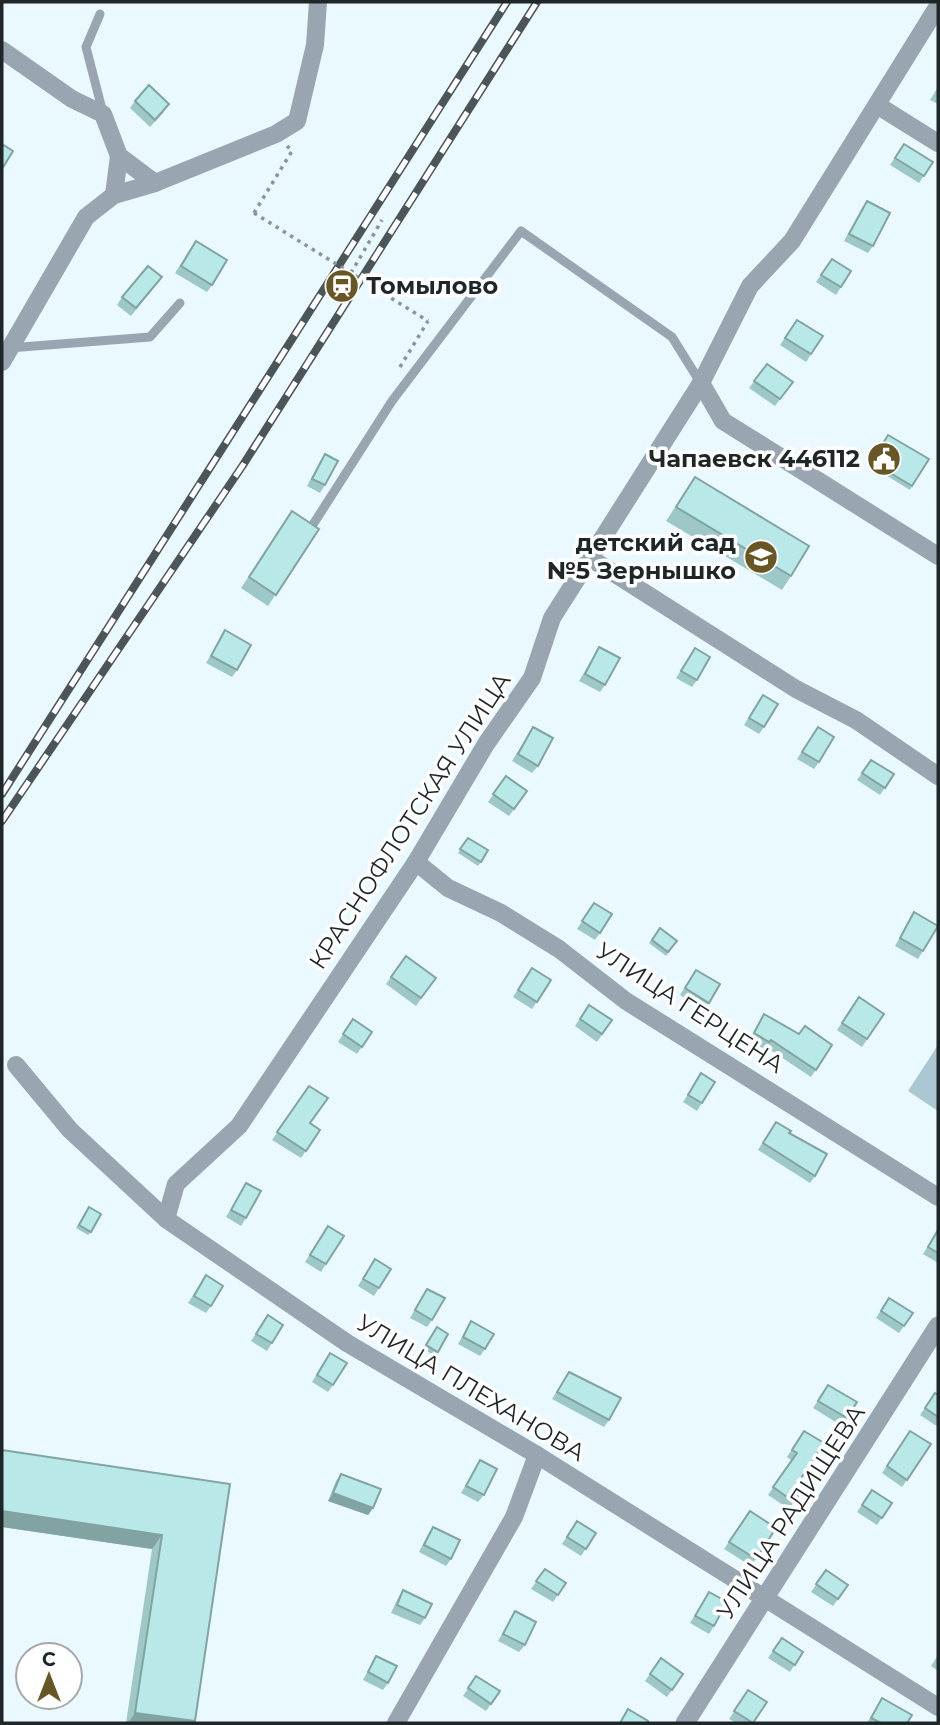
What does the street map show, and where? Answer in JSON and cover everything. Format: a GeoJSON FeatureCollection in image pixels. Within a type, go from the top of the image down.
{"type":"FeatureCollection","features":[{"type":"Feature","properties":{"kind":"street"},"geometry":{"type":"LineString","coordinates":[[6,355],[86,217],[114,195],[155,183],[276,134],[297,121],[315,44],[318,2]]}},
{"type":"Feature","properties":{"kind":"street","name":"КРАСНОФЛОТСКАЯ УЛИЦА"},"geometry":{"type":"LineString","coordinates":[[166,1219],[176,1184],[239,1126],[416,862],[486,744],[532,678],[552,618],[701,383],[750,286],[792,241],[938,6]]}},
{"type":"Feature","properties":{"kind":"street"},"geometry":{"type":"LineString","coordinates":[[2,50],[72,99],[103,114],[119,156],[114,195]]}},
{"type":"Feature","properties":{"kind":"street"},"geometry":{"type":"LineString","coordinates":[[877,105],[938,143]]}},
{"type":"Feature","properties":{"kind":"street"},"geometry":{"type":"LineString","coordinates":[[119,156],[155,183]]}},
{"type":"Feature","properties":{"kind":"street"},"geometry":{"type":"LineString","coordinates":[[701,383],[723,421],[938,556]]}},
{"type":"Feature","properties":{"kind":"street"},"geometry":{"type":"LineString","coordinates":[[590,558],[796,689],[856,720],[938,776]]}},
{"type":"Feature","properties":{"kind":"street","name":"УЛИЦА ГЕРЦЕНА"},"geometry":{"type":"LineString","coordinates":[[416,862],[447,888],[501,913],[559,949],[626,1001],[938,1197]]}},
{"type":"Feature","properties":{"kind":"street","name":"УЛИЦА ПЛЕХАНОВА"},"geometry":{"type":"LineString","coordinates":[[16,1065],[70,1130],[166,1219],[347,1343],[537,1455],[938,1707]]}},
{"type":"Feature","properties":{"kind":"street","name":"УЛИЦА РАДИЩЕВА"},"geometry":{"type":"LineString","coordinates":[[685,1723],[938,1326]]}},
{"type":"Feature","properties":{"kind":"street"},"geometry":{"type":"LineString","coordinates":[[396,1723],[514,1517],[537,1455]]}},
{"type":"Feature","properties":{"kind":"lane"},"geometry":{"type":"LineString","coordinates":[[100,14],[86,47],[103,114]]}},
{"type":"Feature","properties":{"kind":"lane"},"geometry":{"type":"LineString","coordinates":[[314,523],[392,401],[521,231],[673,337],[701,383]]}},
{"type":"Feature","properties":{"kind":"lane"},"geometry":{"type":"LineString","coordinates":[[6,355],[150,337],[180,303]]}},
{"type":"Feature","properties":{"kind":"path"},"geometry":{"type":"LineString","coordinates":[[292,151],[254,213],[428,321],[397,372]]}},
{"type":"Feature","properties":{"kind":"path"},"geometry":{"type":"LineString","coordinates":[[351,273],[382,220]]}},
{"type":"Feature","properties":{"kind":"shaded area"},"geometry":{"type":"Polygon","coordinates":[[[938,1045],[938,1111],[908,1091],[938,1045]]]}},
{"type":"Feature","properties":{"kind":"building"},"geometry":{"type":"Polygon","coordinates":[[[149,85],[169,104],[155,120],[135,101],[149,85]]]}},
{"type":"Feature","properties":{"kind":"building"},"geometry":{"type":"Polygon","coordinates":[[[2,144],[13,151],[2,169],[2,144]]]}},
{"type":"Feature","properties":{"kind":"building"},"geometry":{"type":"Polygon","coordinates":[[[904,144],[933,162],[924,176],[895,158],[904,144]]]}},
{"type":"Feature","properties":{"kind":"building"},"geometry":{"type":"Polygon","coordinates":[[[867,201],[890,213],[873,246],[849,234],[867,201]]]}},
{"type":"Feature","properties":{"kind":"building"},"geometry":{"type":"Polygon","coordinates":[[[196,241],[227,260],[212,285],[181,266],[196,241]]]}},
{"type":"Feature","properties":{"kind":"building"},"geometry":{"type":"Polygon","coordinates":[[[832,259],[851,271],[841,287],[821,275],[832,259]]]}},
{"type":"Feature","properties":{"kind":"building"},"geometry":{"type":"Polygon","coordinates":[[[148,266],[162,277],[136,308],[122,297],[148,266]]]}},
{"type":"Feature","properties":{"kind":"building"},"geometry":{"type":"Polygon","coordinates":[[[797,320],[823,336],[811,354],[785,338],[797,320]]]}},
{"type":"Feature","properties":{"kind":"building"},"geometry":{"type":"Polygon","coordinates":[[[767,364],[793,382],[780,399],[754,381],[767,364]]]}},
{"type":"Feature","properties":{"kind":"building"},"geometry":{"type":"Polygon","coordinates":[[[888,435],[929,459],[912,486],[872,462],[888,435]]]}},
{"type":"Feature","properties":{"kind":"building"},"geometry":{"type":"Polygon","coordinates":[[[325,454],[338,461],[325,485],[312,479],[325,454]]]}},
{"type":"Feature","properties":{"kind":"building"},"geometry":{"type":"Polygon","coordinates":[[[695,477],[809,546],[791,576],[676,507],[695,477]]]}},
{"type":"Feature","properties":{"kind":"building"},"geometry":{"type":"Polygon","coordinates":[[[292,511],[319,529],[276,595],[249,577],[292,511]]]}},
{"type":"Feature","properties":{"kind":"building"},"geometry":{"type":"Polygon","coordinates":[[[225,630],[251,645],[237,670],[211,656],[225,630]]]}},
{"type":"Feature","properties":{"kind":"building"},"geometry":{"type":"Polygon","coordinates":[[[599,647],[620,658],[605,685],[585,674],[599,647]]]}},
{"type":"Feature","properties":{"kind":"building"},"geometry":{"type":"Polygon","coordinates":[[[695,648],[710,657],[697,680],[681,671],[695,648]]]}},
{"type":"Feature","properties":{"kind":"building"},"geometry":{"type":"Polygon","coordinates":[[[763,695],[778,704],[764,727],[749,718],[763,695]]]}},
{"type":"Feature","properties":{"kind":"building"},"geometry":{"type":"Polygon","coordinates":[[[533,727],[553,738],[538,766],[518,754],[533,727]]]}},
{"type":"Feature","properties":{"kind":"building"},"geometry":{"type":"Polygon","coordinates":[[[818,727],[834,737],[819,762],[802,752],[818,727]]]}},
{"type":"Feature","properties":{"kind":"building"},"geometry":{"type":"Polygon","coordinates":[[[871,760],[894,774],[885,788],[862,773],[871,760]]]}},
{"type":"Feature","properties":{"kind":"building"},"geometry":{"type":"Polygon","coordinates":[[[506,776],[527,791],[514,809],[493,794],[506,776]]]}},
{"type":"Feature","properties":{"kind":"building"},"geometry":{"type":"Polygon","coordinates":[[[468,838],[488,850],[481,862],[460,849],[468,838]]]}},
{"type":"Feature","properties":{"kind":"building"},"geometry":{"type":"Polygon","coordinates":[[[594,903],[612,914],[600,933],[582,921],[594,903]]]}},
{"type":"Feature","properties":{"kind":"building"},"geometry":{"type":"Polygon","coordinates":[[[914,912],[938,926],[923,951],[900,938],[914,912]]]}},
{"type":"Feature","properties":{"kind":"building"},"geometry":{"type":"Polygon","coordinates":[[[660,928],[677,941],[668,952],[652,940],[660,928]]]}},
{"type":"Feature","properties":{"kind":"building"},"geometry":{"type":"Polygon","coordinates":[[[406,956],[436,978],[421,998],[391,977],[406,956]]]}},
{"type":"Feature","properties":{"kind":"building"},"geometry":{"type":"Polygon","coordinates":[[[532,968],[551,980],[537,1002],[518,990],[532,968]]]}},
{"type":"Feature","properties":{"kind":"building"},"geometry":{"type":"Polygon","coordinates":[[[696,970],[720,984],[709,1003],[685,988],[696,970]]]}},
{"type":"Feature","properties":{"kind":"building"},"geometry":{"type":"Polygon","coordinates":[[[859,997],[884,1014],[867,1039],[842,1023],[859,997]]]}},
{"type":"Feature","properties":{"kind":"building"},"geometry":{"type":"Polygon","coordinates":[[[589,1005],[612,1020],[602,1034],[580,1019],[589,1005]]]}},
{"type":"Feature","properties":{"kind":"building"},"geometry":{"type":"Polygon","coordinates":[[[764,1014],[799,1034],[805,1026],[832,1045],[816,1070],[771,1040],[769,1042],[754,1033],[764,1014]]]}},
{"type":"Feature","properties":{"kind":"building"},"geometry":{"type":"Polygon","coordinates":[[[353,1019],[372,1032],[362,1047],[343,1034],[353,1019]]]}},
{"type":"Feature","properties":{"kind":"building"},"geometry":{"type":"Polygon","coordinates":[[[701,1073],[715,1082],[702,1103],[688,1095],[701,1073]]]}},
{"type":"Feature","properties":{"kind":"building"},"geometry":{"type":"Polygon","coordinates":[[[309,1086],[328,1098],[310,1123],[320,1130],[306,1151],[277,1132],[309,1086]]]}},
{"type":"Feature","properties":{"kind":"building"},"geometry":{"type":"Polygon","coordinates":[[[776,1122],[791,1131],[789,1133],[827,1154],[815,1176],[763,1143],[776,1122]]]}},
{"type":"Feature","properties":{"kind":"building"},"geometry":{"type":"Polygon","coordinates":[[[246,1183],[261,1191],[246,1218],[231,1210],[246,1183]]]}},
{"type":"Feature","properties":{"kind":"building"},"geometry":{"type":"Polygon","coordinates":[[[89,1207],[101,1214],[91,1232],[79,1225],[89,1207]]]}},
{"type":"Feature","properties":{"kind":"building"},"geometry":{"type":"Polygon","coordinates":[[[328,1226],[344,1236],[326,1264],[310,1255],[328,1226]]]}},
{"type":"Feature","properties":{"kind":"building"},"geometry":{"type":"Polygon","coordinates":[[[938,1230],[938,1253],[928,1247],[938,1230]]]}},
{"type":"Feature","properties":{"kind":"building"},"geometry":{"type":"Polygon","coordinates":[[[375,1259],[391,1269],[379,1288],[363,1279],[375,1259]]]}},
{"type":"Feature","properties":{"kind":"building"},"geometry":{"type":"Polygon","coordinates":[[[206,1275],[223,1286],[211,1306],[194,1296],[206,1275]]]}},
{"type":"Feature","properties":{"kind":"building"},"geometry":{"type":"Polygon","coordinates":[[[427,1289],[445,1298],[432,1320],[415,1310],[427,1289]]]}},
{"type":"Feature","properties":{"kind":"building"},"geometry":{"type":"Polygon","coordinates":[[[889,1298],[913,1313],[904,1326],[881,1311],[889,1298]]]}},
{"type":"Feature","properties":{"kind":"building"},"geometry":{"type":"Polygon","coordinates":[[[268,1315],[283,1325],[272,1343],[256,1334],[268,1315]]]}},
{"type":"Feature","properties":{"kind":"building"},"geometry":{"type":"Polygon","coordinates":[[[471,1321],[494,1334],[485,1349],[463,1337],[471,1321]]]}},
{"type":"Feature","properties":{"kind":"building"},"geometry":{"type":"Polygon","coordinates":[[[437,1327],[448,1334],[438,1352],[426,1345],[437,1327]]]}},
{"type":"Feature","properties":{"kind":"building"},"geometry":{"type":"Polygon","coordinates":[[[330,1353],[347,1363],[333,1385],[317,1375],[330,1353]]]}},
{"type":"Feature","properties":{"kind":"building"},"geometry":{"type":"Polygon","coordinates":[[[569,1372],[621,1398],[609,1420],[557,1392],[569,1372]]]}},
{"type":"Feature","properties":{"kind":"building"},"geometry":{"type":"Polygon","coordinates":[[[828,1385],[857,1402],[847,1418],[818,1401],[828,1385]]]}},
{"type":"Feature","properties":{"kind":"building"},"geometry":{"type":"Polygon","coordinates":[[[935,1393],[938,1395],[938,1417],[925,1408],[935,1393]]]}},
{"type":"Feature","properties":{"kind":"building"},"geometry":{"type":"Polygon","coordinates":[[[804,1431],[824,1443],[798,1483],[804,1487],[794,1502],[773,1487],[797,1453],[792,1450],[804,1431]]]}},
{"type":"Feature","properties":{"kind":"building"},"geometry":{"type":"Polygon","coordinates":[[[910,1431],[931,1444],[907,1480],[887,1466],[910,1431]]]}},
{"type":"Feature","properties":{"kind":"building"},"geometry":{"type":"Polygon","coordinates":[[[2,1450],[230,1484],[195,1721],[135,1713],[162,1535],[2,1511],[2,1450]]]}},
{"type":"Feature","properties":{"kind":"building"},"geometry":{"type":"Polygon","coordinates":[[[480,1460],[497,1469],[484,1495],[466,1486],[480,1460]]]}},
{"type":"Feature","properties":{"kind":"building"},"geometry":{"type":"Polygon","coordinates":[[[341,1474],[381,1489],[373,1508],[333,1493],[341,1474]]]}},
{"type":"Feature","properties":{"kind":"building"},"geometry":{"type":"Polygon","coordinates":[[[872,1490],[892,1503],[882,1518],[862,1505],[872,1490]]]}},
{"type":"Feature","properties":{"kind":"building"},"geometry":{"type":"Polygon","coordinates":[[[750,1511],[776,1528],[756,1559],[729,1542],[750,1511]]]}},
{"type":"Feature","properties":{"kind":"building"},"geometry":{"type":"Polygon","coordinates":[[[577,1521],[596,1533],[586,1549],[567,1537],[577,1521]]]}},
{"type":"Feature","properties":{"kind":"building"},"geometry":{"type":"Polygon","coordinates":[[[433,1527],[460,1540],[451,1559],[424,1545],[433,1527]]]}},
{"type":"Feature","properties":{"kind":"building"},"geometry":{"type":"Polygon","coordinates":[[[545,1569],[566,1583],[558,1595],[536,1581],[545,1569]]]}},
{"type":"Feature","properties":{"kind":"building"},"geometry":{"type":"Polygon","coordinates":[[[826,1570],[848,1585],[838,1599],[816,1584],[826,1570]]]}},
{"type":"Feature","properties":{"kind":"building"},"geometry":{"type":"Polygon","coordinates":[[[403,1590],[432,1604],[425,1618],[397,1605],[403,1590]]]}},
{"type":"Feature","properties":{"kind":"building"},"geometry":{"type":"Polygon","coordinates":[[[709,1592],[727,1602],[714,1626],[695,1616],[709,1592]]]}},
{"type":"Feature","properties":{"kind":"building"},"geometry":{"type":"Polygon","coordinates":[[[515,1611],[536,1622],[525,1645],[503,1634],[515,1611]]]}},
{"type":"Feature","properties":{"kind":"building"},"geometry":{"type":"Polygon","coordinates":[[[782,1638],[803,1652],[795,1665],[773,1651],[782,1638]]]}},
{"type":"Feature","properties":{"kind":"building"},"geometry":{"type":"Polygon","coordinates":[[[376,1656],[397,1666],[388,1683],[368,1672],[376,1656]]]}},
{"type":"Feature","properties":{"kind":"building"},"geometry":{"type":"Polygon","coordinates":[[[661,1658],[683,1674],[672,1690],[650,1674],[661,1658]]]}},
{"type":"Feature","properties":{"kind":"building"},"geometry":{"type":"Polygon","coordinates":[[[476,1676],[500,1691],[491,1704],[468,1688],[476,1676]]]}},
{"type":"Feature","properties":{"kind":"building"},"geometry":{"type":"Polygon","coordinates":[[[748,1690],[767,1702],[753,1723],[734,1711],[748,1690]]]}},
{"type":"Feature","properties":{"kind":"building"},"geometry":{"type":"Polygon","coordinates":[[[882,1698],[912,1715],[907,1723],[881,1723],[871,1718],[882,1698]]]}},
{"type":"Feature","properties":{"kind":"building"},"geometry":{"type":"Polygon","coordinates":[[[628,1709],[648,1721],[647,1723],[620,1723],[628,1709]]]}},
{"type":"Feature","properties":{"kind":"railway"},"geometry":{"type":"LineString","coordinates":[[2,794],[507,2]]}},
{"type":"Feature","properties":{"kind":"railway"},"geometry":{"type":"LineString","coordinates":[[2,821],[243,465],[537,2]]}},
{"type":"Feature","properties":{"kind":"place","name":"Томылово"},"geometry":{"type":"Point","coordinates":[342,286]}},
{"type":"Feature","properties":{"kind":"place","name":"Чапаевск 446112"},"geometry":{"type":"Point","coordinates":[884,459]}},
{"type":"Feature","properties":{"kind":"place","name":"детский сад №5 Зернышко"},"geometry":{"type":"Point","coordinates":[761,557]}}]}
